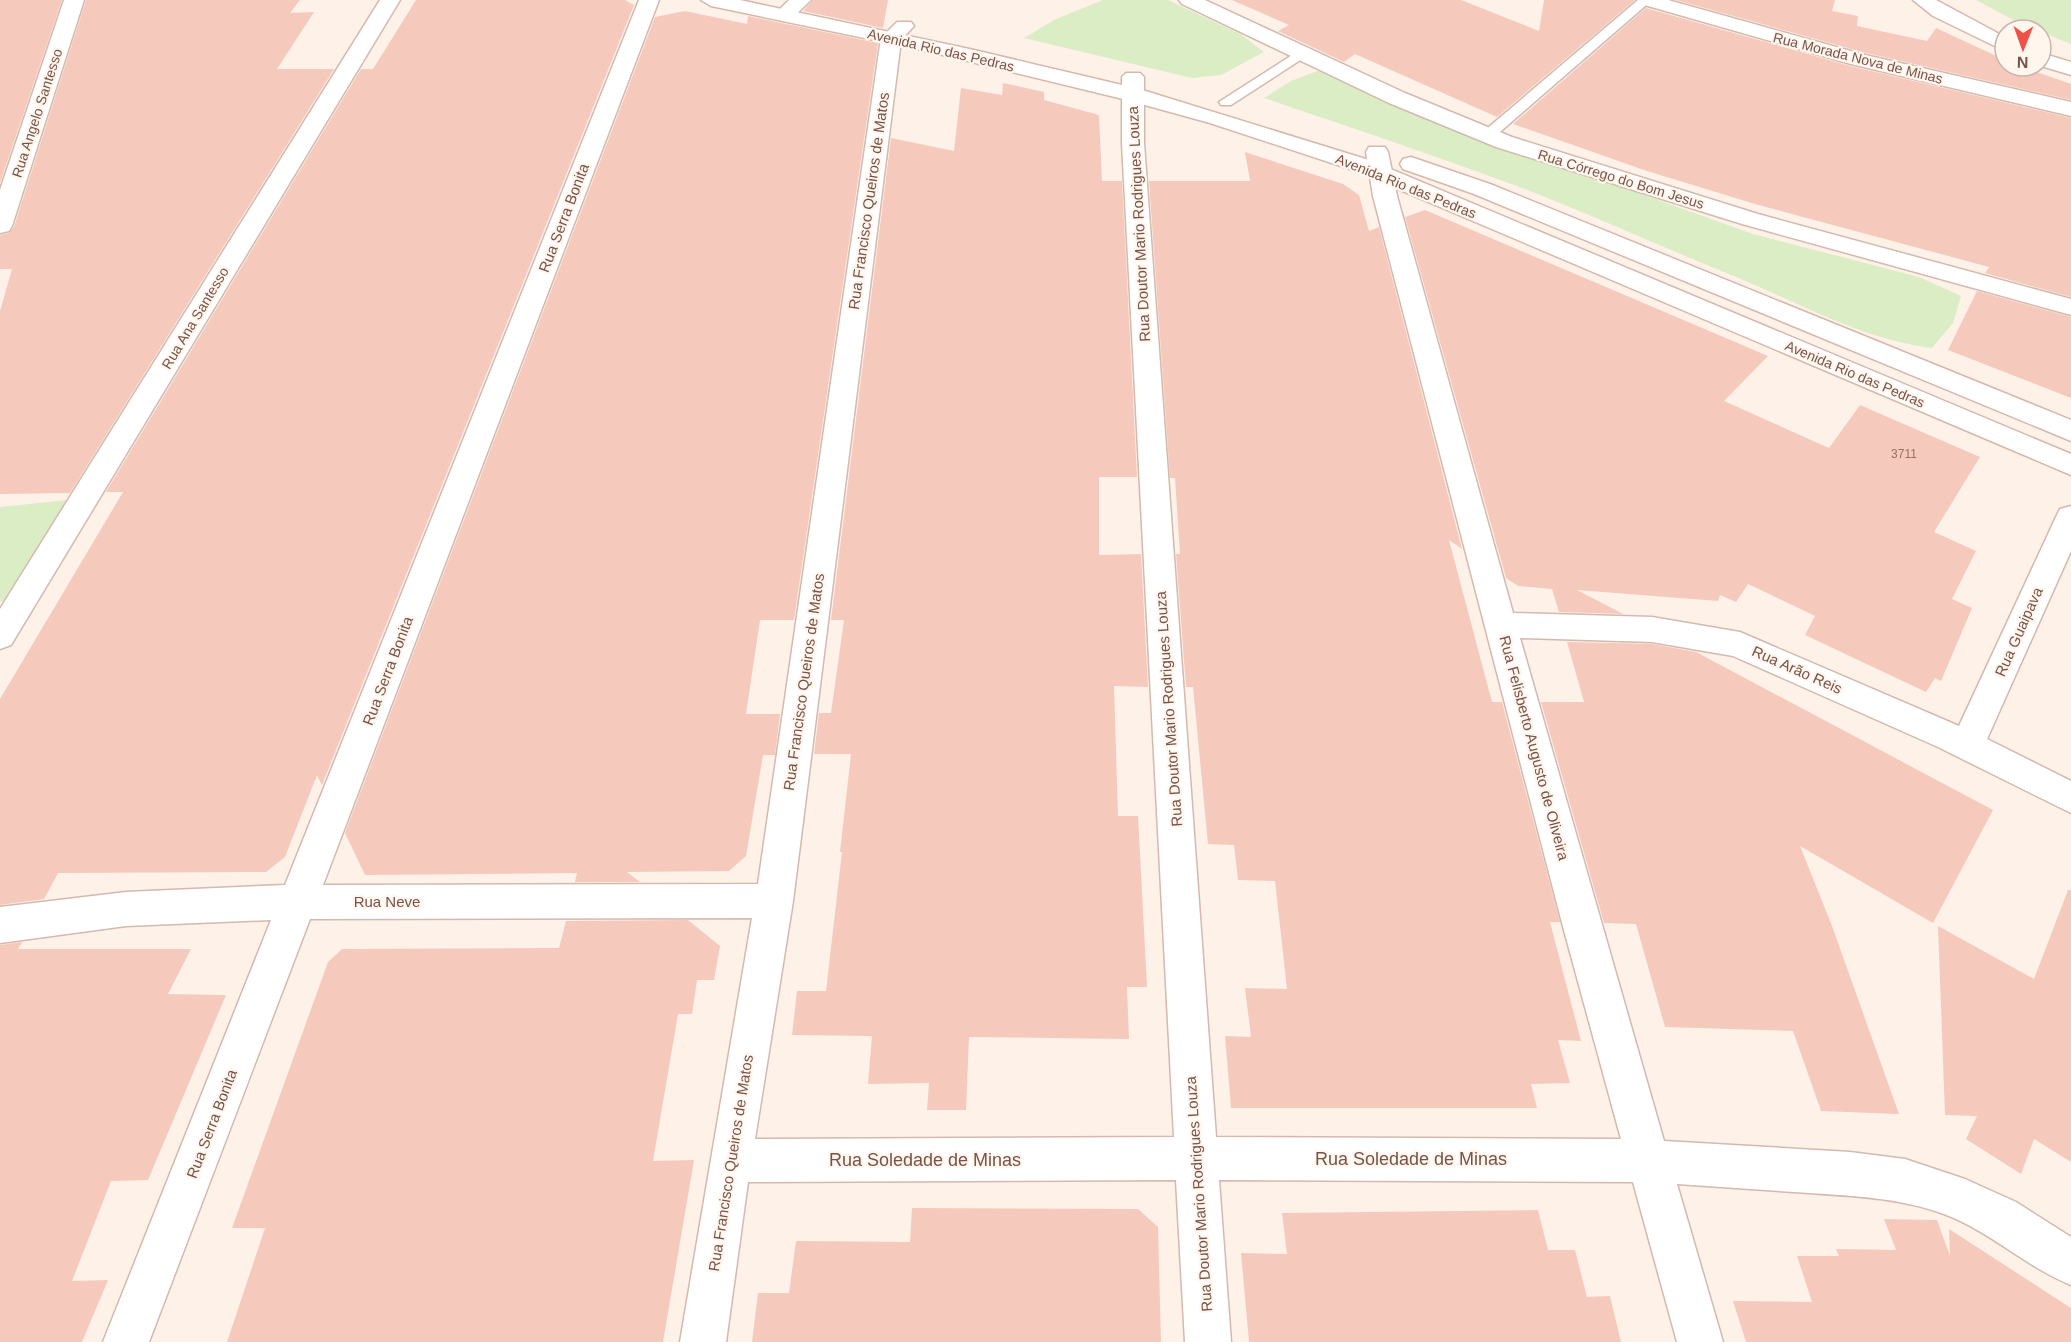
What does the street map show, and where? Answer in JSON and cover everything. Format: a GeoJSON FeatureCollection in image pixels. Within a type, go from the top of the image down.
{"type":"FeatureCollection","features":[{"type":"Feature","properties":{"kind":"street","name":"Rua Angelo Santesso"},"geometry":{"type":"LineString","coordinates":[[0,226],[74,0]]}},
{"type":"Feature","properties":{"kind":"street","name":"Rua Ana Santesso"},"geometry":{"type":"LineString","coordinates":[[2,632],[390,0]]}},
{"type":"Feature","properties":{"kind":"street","name":"Rua Serra Bonita"},"geometry":{"type":"LineString","coordinates":[[126,1342],[648,0]]}},
{"type":"Feature","properties":{"kind":"street","name":"Avenida Rio das Pedras"},"geometry":{"type":"LineString","coordinates":[[711,0],[791,4],[898,32],[1133,85],[1226,102],[1379,163],[2071,465]]}},
{"type":"Feature","properties":{"kind":"street","name":"Rua Córrego do Bom Jesus"},"geometry":{"type":"LineString","coordinates":[[1189,0],[1300,54],[1488,135],[1750,219],[2071,307]]}},
{"type":"Feature","properties":{"kind":"street","name":"Rua Morada Nova de Minas"},"geometry":{"type":"LineString","coordinates":[[1647,0],[1770,36],[1992,92],[2071,109]]}},
{"type":"Feature","properties":{"kind":"street"},"geometry":{"type":"LineString","coordinates":[[1923,0],[1940,12],[1993,39]]}},
{"type":"Feature","properties":{"kind":"street","name":"Rua Francisco Queiros de Matos"},"geometry":{"type":"LineString","coordinates":[[703,1342],[730,1161],[774,901],[898,32]]}},
{"type":"Feature","properties":{"kind":"street"},"geometry":{"type":"LineString","coordinates":[[2053,64],[2071,69]]}},
{"type":"Feature","properties":{"kind":"street","name":"Avenida Rio das Pedras"},"geometry":{"type":"LineString","coordinates":[[1133,85],[1239,125],[1482,189],[2071,431]]}},
{"type":"Feature","properties":{"kind":"street","name":"Rua Doutor Mario Rodrigues Louza"},"geometry":{"type":"LineString","coordinates":[[1133,85],[1208,1342]]}},
{"type":"Feature","properties":{"kind":"street","name":"Rua Felisberto Augusto de Oliveira"},"geometry":{"type":"LineString","coordinates":[[1379,163],[1385,196],[1501,626],[1700,1342]]}},
{"type":"Feature","properties":{"kind":"street","name":"Rua Guaipava"},"geometry":{"type":"LineString","coordinates":[[1967,746],[2071,517]]}},
{"type":"Feature","properties":{"kind":"street","name":"Rua Arão Reis"},"geometry":{"type":"LineString","coordinates":[[1501,626],[1657,629],[1709,636],[1740,645],[1967,746],[2071,798]]}},
{"type":"Feature","properties":{"kind":"street","name":"Rua Neve"},"geometry":{"type":"LineString","coordinates":[[0,925],[126,909],[299,902],[774,901]]}},
{"type":"Feature","properties":{"kind":"street","name":"Rua Soledade de Minas"},"geometry":{"type":"LineString","coordinates":[[730,1161],[1197,1158],[1648,1161],[1850,1174],[1905,1181],[1950,1194],[2000,1218],[2071,1263]]}},
{"type":"Feature","properties":{"kind":"lane"},"geometry":{"type":"LineString","coordinates":[[1488,135],[1647,0]]}},
{"type":"Feature","properties":{"kind":"lane"},"geometry":{"type":"LineString","coordinates":[[1226,102],[1300,54]]}},
{"type":"Feature","properties":{"kind":"green space"},"geometry":{"type":"Polygon","coordinates":[[[1103,0],[1168,0],[1240,34],[1264,52],[1221,75],[1192,78],[1024,38],[1056,19],[1103,0]]]}},
{"type":"Feature","properties":{"kind":"green space"},"geometry":{"type":"Polygon","coordinates":[[[1976,0],[2071,0],[2071,44],[2053,37],[2053,18],[2010,18],[1976,0]]]}},
{"type":"Feature","properties":{"kind":"green space"},"geometry":{"type":"Polygon","coordinates":[[[1320,70],[1580,172],[1753,234],[1919,277],[1961,296],[1953,323],[1932,348],[1877,336],[1824,316],[1535,193],[1264,98],[1291,81],[1320,70]]]}},
{"type":"Feature","properties":{"kind":"green space"},"geometry":{"type":"Polygon","coordinates":[[[68,500],[6,600],[0,602],[0,507],[68,500]]]}},
{"type":"Feature","properties":{"kind":"building"},"geometry":{"type":"Polygon","coordinates":[[[0,0],[62,0],[0,183],[0,0]]]}},
{"type":"Feature","properties":{"kind":"building"},"geometry":{"type":"Polygon","coordinates":[[[86,0],[300,0],[290,13],[314,12],[277,69],[334,69],[70,493],[0,494],[0,311],[12,269],[0,269],[0,235],[9,233],[14,227],[86,0]]]}},
{"type":"Feature","properties":{"kind":"building"},"geometry":{"type":"Polygon","coordinates":[[[416,0],[625,0],[634,5],[322,785],[317,775],[285,857],[266,872],[58,873],[44,899],[0,905],[0,699],[123,492],[106,492],[361,69],[373,69],[416,0]]]}},
{"type":"Feature","properties":{"kind":"building"},"geometry":{"type":"Polygon","coordinates":[[[813,0],[888,0],[883,28],[803,11],[813,0]]]}},
{"type":"Feature","properties":{"kind":"building"},"geometry":{"type":"Polygon","coordinates":[[[1232,0],[1461,0],[1539,31],[1544,0],[1635,0],[1497,117],[1355,54],[1344,62],[1278,31],[1289,25],[1232,0]]]}},
{"type":"Feature","properties":{"kind":"building"},"geometry":{"type":"Polygon","coordinates":[[[1676,0],[1835,0],[1832,11],[1858,16],[1857,26],[1927,41],[1936,28],[1993,54],[1993,78],[2053,78],[2071,84],[2071,100],[1866,53],[1676,0]]]}},
{"type":"Feature","properties":{"kind":"building"},"geometry":{"type":"Polygon","coordinates":[[[1646,8],[1850,66],[2071,118],[2071,297],[1985,273],[1989,267],[1755,204],[1644,170],[1513,124],[1646,8]]]}},
{"type":"Feature","properties":{"kind":"building"},"geometry":{"type":"Polygon","coordinates":[[[685,11],[747,24],[748,16],[878,43],[794,620],[760,620],[746,714],[780,714],[775,755],[763,755],[746,856],[729,871],[627,872],[640,882],[575,882],[577,873],[365,875],[345,833],[655,17],[685,11]]]}},
{"type":"Feature","properties":{"kind":"building"},"geometry":{"type":"Polygon","coordinates":[[[1003,83],[1044,92],[1044,100],[1099,115],[1102,181],[1122,181],[1137,477],[1099,477],[1099,555],[1141,554],[1148,687],[1114,686],[1118,816],[1138,816],[1147,987],[1127,987],[1129,1039],[969,1037],[966,1110],[927,1110],[929,1083],[868,1084],[872,1036],[792,1035],[797,991],[826,991],[842,852],[840,852],[851,754],[814,754],[819,713],[831,713],[844,620],[831,620],[891,138],[954,151],[961,88],[1002,95],[1003,83]]]}},
{"type":"Feature","properties":{"kind":"building"},"geometry":{"type":"Polygon","coordinates":[[[1245,152],[1343,184],[1359,195],[1369,231],[1379,227],[1462,549],[1449,540],[1492,702],[1502,702],[1560,922],[1550,922],[1581,1041],[1558,1040],[1570,1083],[1531,1084],[1537,1108],[1231,1108],[1225,1036],[1251,1037],[1245,988],[1287,989],[1275,881],[1238,880],[1234,845],[1208,844],[1193,687],[1186,687],[1176,554],[1180,554],[1175,478],[1170,478],[1149,181],[1250,181],[1245,152]]]}},
{"type":"Feature","properties":{"kind":"building"},"geometry":{"type":"Polygon","coordinates":[[[1425,210],[1768,356],[1724,401],[1829,448],[1860,405],[1980,457],[1934,532],[1976,551],[1952,599],[1972,608],[1941,681],[1935,678],[1926,692],[1805,635],[1815,616],[1748,584],[1736,602],[1720,595],[1718,601],[1577,590],[1623,614],[1559,612],[1552,589],[1518,586],[1506,578],[1405,217],[1425,210]]]}},
{"type":"Feature","properties":{"kind":"building"},"geometry":{"type":"Polygon","coordinates":[[[1977,291],[2071,317],[2071,398],[1948,350],[1977,291]]]}},
{"type":"Feature","properties":{"kind":"building"},"geometry":{"type":"Polygon","coordinates":[[[1567,642],[1652,644],[1696,652],[1993,810],[1933,923],[1800,846],[1832,926],[1899,1114],[1821,1111],[1793,1031],[1665,1027],[1636,924],[1604,923],[1541,702],[1584,702],[1567,642]]]}},
{"type":"Feature","properties":{"kind":"building"},"geometry":{"type":"Polygon","coordinates":[[[2068,890],[2071,890],[2071,1162],[2034,1139],[2021,1174],[1966,1139],[1977,1116],[1945,1115],[1938,926],[2034,979],[2068,890]]]}},
{"type":"Feature","properties":{"kind":"building"},"geometry":{"type":"Polygon","coordinates":[[[688,920],[720,946],[714,980],[697,980],[692,1014],[678,1014],[653,1161],[694,1160],[663,1342],[227,1342],[265,1228],[232,1228],[328,962],[342,949],[559,948],[566,921],[688,920]]]}},
{"type":"Feature","properties":{"kind":"building"},"geometry":{"type":"Polygon","coordinates":[[[22,942],[18,949],[191,949],[168,994],[226,995],[148,1180],[111,1181],[72,1281],[108,1280],[82,1342],[0,1342],[0,945],[22,942]]]}},
{"type":"Feature","properties":{"kind":"building"},"geometry":{"type":"Polygon","coordinates":[[[912,1208],[1138,1209],[1158,1227],[1161,1342],[752,1342],[758,1293],[789,1293],[796,1241],[910,1242],[912,1208]]]}},
{"type":"Feature","properties":{"kind":"building"},"geometry":{"type":"Polygon","coordinates":[[[1538,1210],[1548,1250],[1575,1250],[1587,1297],[1610,1296],[1621,1342],[1249,1342],[1241,1253],[1287,1254],[1282,1213],[1538,1210]]]}},
{"type":"Feature","properties":{"kind":"building"},"geometry":{"type":"Polygon","coordinates":[[[1884,1219],[1937,1220],[1950,1256],[1949,1229],[2071,1308],[2071,1342],[1746,1342],[1733,1301],[1812,1302],[1797,1256],[1839,1256],[1836,1249],[1896,1250],[1884,1219]]]}}]}
